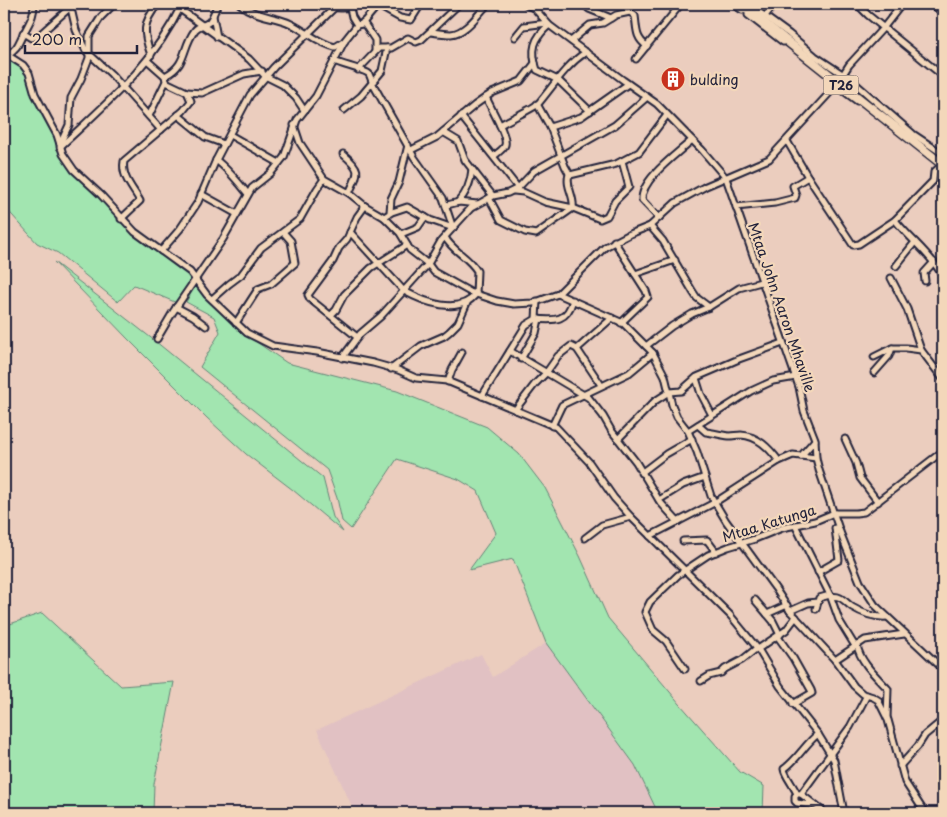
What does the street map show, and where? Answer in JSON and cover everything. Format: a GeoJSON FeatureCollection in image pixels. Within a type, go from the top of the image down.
{"type":"FeatureCollection","features":[{"type":"Feature","properties":{"kind":"highway","name":"T26"},"geometry":{"type":"LineString","coordinates":[[740,4],[837,84],[942,166]]}},
{"type":"Feature","properties":{"kind":"street"},"geometry":{"type":"LineString","coordinates":[[6,52],[14,50],[20,44],[33,16],[34,4]]}},
{"type":"Feature","properties":{"kind":"street"},"geometry":{"type":"LineString","coordinates":[[60,145],[69,125],[71,98],[81,79],[90,54],[88,40],[91,32],[106,10],[117,4]]}},
{"type":"Feature","properties":{"kind":"street"},"geometry":{"type":"LineString","coordinates":[[151,55],[145,35],[145,27],[150,14],[158,4]]}},
{"type":"Feature","properties":{"kind":"street"},"geometry":{"type":"LineString","coordinates":[[173,4],[181,6],[264,73],[289,90],[304,110]]}},
{"type":"Feature","properties":{"kind":"street"},"geometry":{"type":"LineString","coordinates":[[165,76],[178,67],[184,58],[188,42],[198,27],[209,22],[218,4]]}},
{"type":"Feature","properties":{"kind":"street"},"geometry":{"type":"LineString","coordinates":[[240,4],[255,13],[286,21],[323,43],[335,47],[345,40]]}},
{"type":"Feature","properties":{"kind":"street"},"geometry":{"type":"LineString","coordinates":[[322,4],[335,6],[362,4]]}},
{"type":"Feature","properties":{"kind":"street"},"geometry":{"type":"LineString","coordinates":[[157,339],[176,307],[223,239],[252,188],[271,173],[284,157],[294,125],[316,96],[345,40],[357,25],[363,22],[378,5],[400,18],[411,20],[421,4]]}},
{"type":"Feature","properties":{"kind":"street"},"geometry":{"type":"LineString","coordinates":[[358,70],[379,48],[387,48],[408,38],[418,42],[431,32],[459,4]]}},
{"type":"Feature","properties":{"kind":"street"},"geometry":{"type":"LineString","coordinates":[[431,32],[457,33],[467,26],[488,4]]}},
{"type":"Feature","properties":{"kind":"street","name":"Mtaa John Aaron Mhaville"},"geometry":{"type":"LineString","coordinates":[[526,4],[535,10],[548,24],[657,104],[715,164],[726,178],[796,377],[804,411],[815,439],[816,458],[833,514],[860,582],[875,605],[943,670]]}},
{"type":"Feature","properties":{"kind":"street"},"geometry":{"type":"LineString","coordinates":[[584,4],[589,9],[611,18]]}},
{"type":"Feature","properties":{"kind":"street"},"geometry":{"type":"LineString","coordinates":[[636,59],[681,4]]}},
{"type":"Feature","properties":{"kind":"street"},"geometry":{"type":"LineString","coordinates":[[733,4],[837,84]]}},
{"type":"Feature","properties":{"kind":"street"},"geometry":{"type":"LineString","coordinates":[[748,4],[815,56],[843,75],[913,134],[943,154]]}},
{"type":"Feature","properties":{"kind":"street"},"geometry":{"type":"LineString","coordinates":[[765,16],[775,4]]}},
{"type":"Feature","properties":{"kind":"street"},"geometry":{"type":"LineString","coordinates":[[857,4],[943,76]]}},
{"type":"Feature","properties":{"kind":"street"},"geometry":{"type":"LineString","coordinates":[[294,125],[300,143],[324,179],[349,193],[365,206],[384,217],[401,234],[413,253],[428,264],[434,272],[476,294],[496,302],[514,304],[537,301],[558,294],[580,274],[599,252],[614,241],[650,226],[675,203],[706,186],[770,159],[837,84],[860,52],[884,27],[902,4]]}},
{"type":"Feature","properties":{"kind":"street"},"geometry":{"type":"LineString","coordinates":[[932,4],[943,13]]}},
{"type":"Feature","properties":{"kind":"street"},"geometry":{"type":"LineString","coordinates":[[23,34],[31,38],[38,36],[71,5],[78,34],[90,54],[124,88],[161,130]]}},
{"type":"Feature","properties":{"kind":"street"},"geometry":{"type":"LineString","coordinates":[[60,145],[124,88],[148,61],[181,6]]}},
{"type":"Feature","properties":{"kind":"street"},"geometry":{"type":"LineString","coordinates":[[161,251],[192,212],[224,144],[264,73],[309,34],[335,6]]}},
{"type":"Feature","properties":{"kind":"street"},"geometry":{"type":"LineString","coordinates":[[349,6],[357,25]]}},
{"type":"Feature","properties":{"kind":"street"},"geometry":{"type":"LineString","coordinates":[[571,41],[590,25],[603,23],[619,14],[632,12],[636,19],[636,30],[640,39],[647,46]]}},
{"type":"Feature","properties":{"kind":"street"},"geometry":{"type":"LineString","coordinates":[[213,16],[218,37]]}},
{"type":"Feature","properties":{"kind":"street"},"geometry":{"type":"LineString","coordinates":[[363,22],[375,40],[375,51]]}},
{"type":"Feature","properties":{"kind":"street"},"geometry":{"type":"LineString","coordinates":[[515,37],[524,26],[548,24]]}},
{"type":"Feature","properties":{"kind":"street"},"geometry":{"type":"LineString","coordinates":[[548,24],[537,37],[534,47],[537,70],[558,80],[590,111]]}},
{"type":"Feature","properties":{"kind":"street"},"geometry":{"type":"LineString","coordinates":[[344,110],[361,96],[382,71],[387,48]]}},
{"type":"Feature","properties":{"kind":"street"},"geometry":{"type":"LineString","coordinates":[[6,52],[23,65],[29,73],[35,94],[66,160],[74,170],[135,232],[183,267],[247,333],[268,344],[372,364],[398,370],[416,378],[448,382],[552,426],[562,433],[589,462],[614,498],[631,517],[686,569],[730,615],[758,649],[780,686],[818,734],[834,760],[844,813]]}},
{"type":"Feature","properties":{"kind":"street"},"geometry":{"type":"LineString","coordinates":[[500,125],[537,104],[565,69],[586,52]]}},
{"type":"Feature","properties":{"kind":"street"},"geometry":{"type":"LineString","coordinates":[[148,61],[165,76],[166,82],[149,116]]}},
{"type":"Feature","properties":{"kind":"street"},"geometry":{"type":"LineString","coordinates":[[334,61],[370,75],[372,82],[409,148],[436,186],[446,205],[453,228]]}},
{"type":"Feature","properties":{"kind":"street"},"geometry":{"type":"LineString","coordinates":[[409,148],[433,140],[492,93],[522,81],[535,63]]}},
{"type":"Feature","properties":{"kind":"street"},"geometry":{"type":"LineString","coordinates":[[166,82],[187,92],[202,93],[244,74],[264,73]]}},
{"type":"Feature","properties":{"kind":"street"},"geometry":{"type":"LineString","coordinates":[[550,127],[578,118],[628,84]]}},
{"type":"Feature","properties":{"kind":"street"},"geometry":{"type":"LineString","coordinates":[[122,219],[140,201],[128,183],[123,163],[178,115],[191,101],[187,92]]}},
{"type":"Feature","properties":{"kind":"street"},"geometry":{"type":"LineString","coordinates":[[486,97],[500,125],[505,144],[494,156]]}},
{"type":"Feature","properties":{"kind":"street"},"geometry":{"type":"LineString","coordinates":[[342,358],[357,336],[373,324],[428,264],[445,237],[471,208],[491,197],[516,189],[534,171],[615,125],[647,97]]}},
{"type":"Feature","properties":{"kind":"street"},"geometry":{"type":"LineString","coordinates":[[537,104],[550,127],[569,174],[567,181],[573,200],[573,208]]}},
{"type":"Feature","properties":{"kind":"street"},"geometry":{"type":"LineString","coordinates":[[178,115],[205,138],[224,144]]}},
{"type":"Feature","properties":{"kind":"street"},"geometry":{"type":"LineString","coordinates":[[569,174],[622,162],[643,149],[667,115]]}},
{"type":"Feature","properties":{"kind":"street"},"geometry":{"type":"LineString","coordinates":[[461,116],[494,156],[516,189],[545,202],[573,208],[595,219],[602,219],[607,216],[615,202],[629,187],[622,162]]}},
{"type":"Feature","properties":{"kind":"street"},"geometry":{"type":"LineString","coordinates":[[443,132],[458,141],[466,160],[491,197],[501,220],[528,234],[533,234],[541,231],[573,208]]}},
{"type":"Feature","properties":{"kind":"street"},"geometry":{"type":"LineString","coordinates":[[230,135],[279,163]]}},
{"type":"Feature","properties":{"kind":"street"},"geometry":{"type":"LineString","coordinates":[[658,218],[643,203],[642,195],[644,189],[653,176],[692,140]]}},
{"type":"Feature","properties":{"kind":"street"},"geometry":{"type":"LineString","coordinates":[[787,141],[852,244],[860,244],[895,220],[933,180],[934,172],[942,166]]}},
{"type":"Feature","properties":{"kind":"street"},"geometry":{"type":"LineString","coordinates":[[390,212],[391,199],[399,182],[409,148]]}},
{"type":"Feature","properties":{"kind":"street"},"geometry":{"type":"LineString","coordinates":[[343,154],[357,167],[358,172],[349,193]]}},
{"type":"Feature","properties":{"kind":"street"},"geometry":{"type":"LineString","coordinates":[[216,160],[226,168],[248,194]]}},
{"type":"Feature","properties":{"kind":"street"},"geometry":{"type":"LineString","coordinates":[[458,202],[471,180],[472,168]]}},
{"type":"Feature","properties":{"kind":"street"},"geometry":{"type":"LineString","coordinates":[[736,207],[775,203],[795,198],[793,186],[808,177]]}},
{"type":"Feature","properties":{"kind":"street"},"geometry":{"type":"LineString","coordinates":[[212,299],[242,275],[261,248],[300,220],[324,179]]}},
{"type":"Feature","properties":{"kind":"street"},"geometry":{"type":"LineString","coordinates":[[201,194],[237,214]]}},
{"type":"Feature","properties":{"kind":"street"},"geometry":{"type":"LineString","coordinates":[[446,205],[458,202],[477,204]]}},
{"type":"Feature","properties":{"kind":"street"},"geometry":{"type":"LineString","coordinates":[[357,336],[310,299],[308,295],[333,261],[365,206]]}},
{"type":"Feature","properties":{"kind":"street"},"geometry":{"type":"LineString","coordinates":[[384,217],[390,212],[406,207],[453,228]]}},
{"type":"Feature","properties":{"kind":"street"},"geometry":{"type":"LineString","coordinates":[[401,234],[418,227],[425,217]]}},
{"type":"Feature","properties":{"kind":"street"},"geometry":{"type":"LineString","coordinates":[[895,220],[934,262],[939,270]]}},
{"type":"Feature","properties":{"kind":"street"},"geometry":{"type":"LineString","coordinates":[[650,226],[663,241],[692,292],[709,307]]}},
{"type":"Feature","properties":{"kind":"street"},"geometry":{"type":"LineString","coordinates":[[236,323],[258,289],[271,284],[295,263],[291,240],[283,232]]}},
{"type":"Feature","properties":{"kind":"street"},"geometry":{"type":"LineString","coordinates":[[350,232],[404,291],[440,304],[452,306],[467,303]]}},
{"type":"Feature","properties":{"kind":"street"},"geometry":{"type":"LineString","coordinates":[[331,315],[344,295],[371,268],[406,242],[408,232]]}},
{"type":"Feature","properties":{"kind":"street"},"geometry":{"type":"LineString","coordinates":[[390,369],[405,356],[449,332],[458,323],[467,303],[476,294],[478,273],[476,268],[466,257],[451,246],[445,237]]}},
{"type":"Feature","properties":{"kind":"street"},"geometry":{"type":"LineString","coordinates":[[614,241],[648,297],[621,323]]}},
{"type":"Feature","properties":{"kind":"street"},"geometry":{"type":"LineString","coordinates":[[896,266],[915,242]]}},
{"type":"Feature","properties":{"kind":"street"},"geometry":{"type":"LineString","coordinates":[[635,274],[675,260]]}},
{"type":"Feature","properties":{"kind":"street"},"geometry":{"type":"LineString","coordinates":[[925,281],[924,273],[934,262]]}},
{"type":"Feature","properties":{"kind":"street"},"geometry":{"type":"LineString","coordinates":[[892,278],[907,309],[921,350],[941,370],[943,379]]}},
{"type":"Feature","properties":{"kind":"street"},"geometry":{"type":"LineString","coordinates":[[646,346],[680,321],[709,307],[731,292],[761,282]]}},
{"type":"Feature","properties":{"kind":"street"},"geometry":{"type":"LineString","coordinates":[[558,294],[621,323],[653,353],[665,376],[677,417],[692,439],[714,503],[790,611],[835,660],[854,686],[860,692],[873,696],[878,700],[887,719],[905,782],[925,813]]}},
{"type":"Feature","properties":{"kind":"street"},"geometry":{"type":"LineString","coordinates":[[482,396],[526,325],[538,319],[549,320],[562,317],[568,313],[573,300]]}},
{"type":"Feature","properties":{"kind":"street"},"geometry":{"type":"LineString","coordinates":[[521,359],[536,333],[538,319],[537,301]]}},
{"type":"Feature","properties":{"kind":"street"},"geometry":{"type":"LineString","coordinates":[[176,307],[206,326]]}},
{"type":"Feature","properties":{"kind":"street"},"geometry":{"type":"LineString","coordinates":[[577,350],[612,318]]}},
{"type":"Feature","properties":{"kind":"street"},"geometry":{"type":"LineString","coordinates":[[618,439],[655,401],[669,392],[681,390],[696,378],[739,359],[783,343]]}},
{"type":"Feature","properties":{"kind":"street"},"geometry":{"type":"LineString","coordinates":[[515,410],[558,356],[571,346],[577,350],[602,385]]}},
{"type":"Feature","properties":{"kind":"street"},"geometry":{"type":"LineString","coordinates":[[874,357],[892,348],[921,350]]}},
{"type":"Feature","properties":{"kind":"street"},"geometry":{"type":"LineString","coordinates":[[874,373],[889,356],[892,348]]}},
{"type":"Feature","properties":{"kind":"street"},"geometry":{"type":"LineString","coordinates":[[510,351],[583,393],[595,405],[628,451],[659,500],[678,522]]}},
{"type":"Feature","properties":{"kind":"street"},"geometry":{"type":"LineString","coordinates":[[448,382],[462,352]]}},
{"type":"Feature","properties":{"kind":"street"},"geometry":{"type":"LineString","coordinates":[[552,426],[562,405],[583,393],[629,373],[653,353]]}},
{"type":"Feature","properties":{"kind":"street"},"geometry":{"type":"LineString","coordinates":[[688,431],[751,390],[773,381],[796,377]]}},
{"type":"Feature","properties":{"kind":"street"},"geometry":{"type":"LineString","coordinates":[[696,378],[701,394],[712,415]]}},
{"type":"Feature","properties":{"kind":"street"},"geometry":{"type":"LineString","coordinates":[[698,425],[706,432],[744,436],[758,440],[768,447],[779,461]]}},
{"type":"Feature","properties":{"kind":"street"},"geometry":{"type":"LineString","coordinates":[[641,473],[666,454],[692,439]]}},
{"type":"Feature","properties":{"kind":"street"},"geometry":{"type":"LineString","coordinates":[[801,456],[815,439]]}},
{"type":"Feature","properties":{"kind":"street"},"geometry":{"type":"LineString","coordinates":[[845,439],[856,462],[860,478],[878,502]]}},
{"type":"Feature","properties":{"kind":"street","name":"Mtaa Katunga"},"geometry":{"type":"LineString","coordinates":[[685,669],[666,641],[651,626],[645,609],[659,592],[686,569],[716,552],[782,528],[815,521],[833,514],[864,512],[943,451]]}},
{"type":"Feature","properties":{"kind":"street"},"geometry":{"type":"LineString","coordinates":[[650,536],[714,503],[779,461],[793,455],[816,458]]}},
{"type":"Feature","properties":{"kind":"street"},"geometry":{"type":"LineString","coordinates":[[659,500],[683,485],[705,477]]}},
{"type":"Feature","properties":{"kind":"street"},"geometry":{"type":"LineString","coordinates":[[818,572],[839,560],[838,538],[833,514]]}},
{"type":"Feature","properties":{"kind":"street"},"geometry":{"type":"LineString","coordinates":[[585,538],[602,525],[631,517]]}},
{"type":"Feature","properties":{"kind":"street"},"geometry":{"type":"LineString","coordinates":[[795,525],[830,596],[839,620],[856,645],[859,654],[888,688],[887,719]]}},
{"type":"Feature","properties":{"kind":"street"},"geometry":{"type":"LineString","coordinates":[[683,541],[707,540],[716,552]]}},
{"type":"Feature","properties":{"kind":"street"},"geometry":{"type":"LineString","coordinates":[[816,610],[819,598],[830,596],[842,598],[865,614],[880,618],[887,617]]}},
{"type":"Feature","properties":{"kind":"street"},"geometry":{"type":"LineString","coordinates":[[755,600],[773,621],[779,636],[811,690],[811,694],[793,704]]}},
{"type":"Feature","properties":{"kind":"street"},"geometry":{"type":"LineString","coordinates":[[790,611],[808,603],[818,602]]}},
{"type":"Feature","properties":{"kind":"street"},"geometry":{"type":"LineString","coordinates":[[767,614],[787,605]]}},
{"type":"Feature","properties":{"kind":"street"},"geometry":{"type":"LineString","coordinates":[[701,681],[709,676],[719,674],[779,636],[796,617]]}},
{"type":"Feature","properties":{"kind":"street"},"geometry":{"type":"LineString","coordinates":[[835,660],[856,645],[874,638],[904,634]]}},
{"type":"Feature","properties":{"kind":"street"},"geometry":{"type":"LineString","coordinates":[[816,806],[797,803],[794,798],[830,755],[850,726],[867,695]]}},
{"type":"Feature","properties":{"kind":"street"},"geometry":{"type":"LineString","coordinates":[[799,712],[802,699]]}},
{"type":"Feature","properties":{"kind":"street"},"geometry":{"type":"LineString","coordinates":[[900,766],[926,735],[943,720]]}},
{"type":"Feature","properties":{"kind":"street"},"geometry":{"type":"LineString","coordinates":[[818,734],[805,745],[801,752],[784,769],[784,772],[799,794],[825,813]]}},
{"type":"Feature","properties":{"kind":"shaded area"},"geometry":{"type":"Polygon","coordinates":[[[546,643],[635,765],[658,813],[355,813],[317,730],[481,654],[493,677],[546,643]]]}},
{"type":"Feature","properties":{"kind":"green space"},"geometry":{"type":"Polygon","coordinates":[[[4,53],[22,66],[27,74],[55,136],[61,155],[72,171],[134,234],[182,269],[193,280],[177,303],[134,285],[118,302],[58,253],[37,243],[4,206],[4,53]]]}},
{"type":"Feature","properties":{"kind":"green space"},"geometry":{"type":"Polygon","coordinates":[[[54,262],[155,341],[323,478],[333,517],[343,532],[246,454],[207,418],[54,262]]]}},
{"type":"Feature","properties":{"kind":"green space"},"geometry":{"type":"Polygon","coordinates":[[[196,285],[236,328],[287,363],[397,391],[487,427],[519,454],[545,488],[580,556],[608,618],[740,772],[764,786],[763,813],[658,813],[635,765],[546,643],[513,559],[469,570],[496,533],[478,491],[458,479],[397,459],[351,529],[342,521],[337,498],[327,470],[200,367],[220,332],[214,317],[186,302],[196,285]]]}},
{"type":"Feature","properties":{"kind":"green space"},"geometry":{"type":"Polygon","coordinates":[[[42,613],[121,686],[174,682],[154,784],[153,813],[4,813],[4,626],[42,613]]]}},
{"type":"Feature","properties":{"kind":"place","name":"bulding"},"geometry":{"type":"Point","coordinates":[673,79]}}]}
